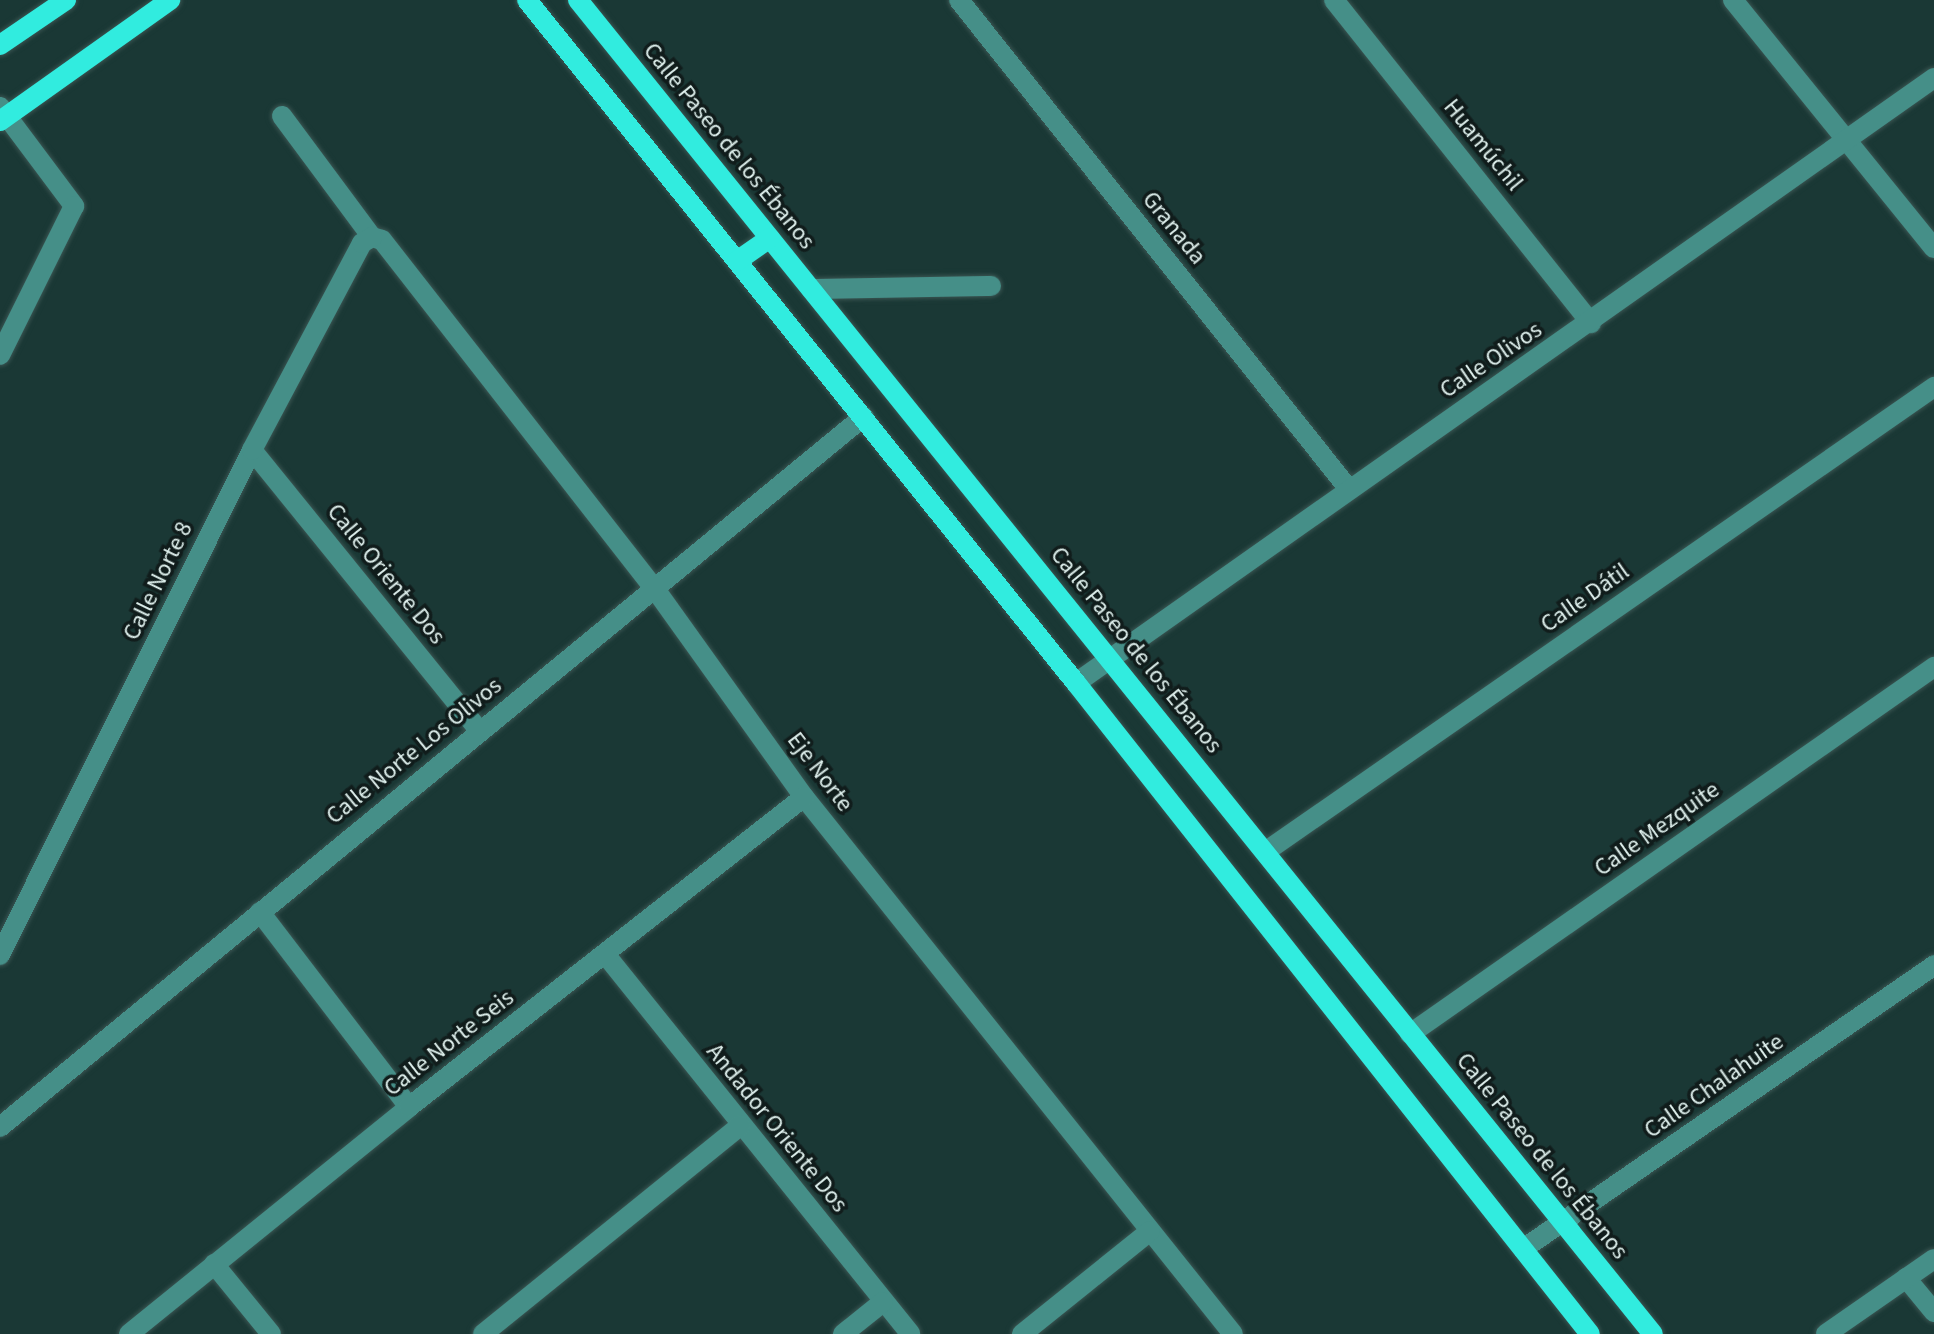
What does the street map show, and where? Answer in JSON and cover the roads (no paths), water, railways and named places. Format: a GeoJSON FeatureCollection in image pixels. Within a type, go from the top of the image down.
{"type":"FeatureCollection","features":[{"type":"Feature","properties":{"kind":"main road"},"geometry":{"type":"LineString","coordinates":[[0,45],[66,0]]}},
{"type":"Feature","properties":{"kind":"main road"},"geometry":{"type":"LineString","coordinates":[[2,115],[170,0]]}},
{"type":"Feature","properties":{"kind":"main road"},"geometry":{"type":"LineString","coordinates":[[527,0],[1076,683],[1590,1334]]}},
{"type":"Feature","properties":{"kind":"main road","name":"Calle Paseo de los Ébanos"},"geometry":{"type":"LineString","coordinates":[[578,0],[1653,1334]]}},
{"type":"Feature","properties":{"kind":"main road"},"geometry":{"type":"LineString","coordinates":[[737,261],[770,238]]}},
{"type":"Feature","properties":{"kind":"street","name":"Granada"},"geometry":{"type":"LineString","coordinates":[[959,0],[1348,488]]}},
{"type":"Feature","properties":{"kind":"street","name":"Huamúchil"},"geometry":{"type":"LineString","coordinates":[[1334,0],[1591,323]]}},
{"type":"Feature","properties":{"kind":"street"},"geometry":{"type":"LineString","coordinates":[[1733,0],[1934,248]]}},
{"type":"Feature","properties":{"kind":"street","name":"Calle Olivos"},"geometry":{"type":"LineString","coordinates":[[1076,683],[1348,488],[1591,323],[1934,78]]}},
{"type":"Feature","properties":{"kind":"street"},"geometry":{"type":"LineString","coordinates":[[0,355],[74,206],[2,115]]}},
{"type":"Feature","properties":{"kind":"street","name":"Eje Norte"},"geometry":{"type":"LineString","coordinates":[[282,116],[372,237],[382,240],[655,589],[804,797],[1233,1334]]}},
{"type":"Feature","properties":{"kind":"street","name":"Calle Norte 8"},"geometry":{"type":"LineString","coordinates":[[0,955],[252,450],[362,243],[372,237]]}},
{"type":"Feature","properties":{"kind":"street"},"geometry":{"type":"LineString","coordinates":[[811,289],[991,286]]}},
{"type":"Feature","properties":{"kind":"street","name":"Calle Dátil"},"geometry":{"type":"LineString","coordinates":[[1265,852],[1934,387]]}},
{"type":"Feature","properties":{"kind":"street","name":"Calle Norte Los Olivos"},"geometry":{"type":"LineString","coordinates":[[0,1127],[863,417]]}},
{"type":"Feature","properties":{"kind":"street","name":"Calle Oriente Dos"},"geometry":{"type":"LineString","coordinates":[[252,450],[479,730]]}},
{"type":"Feature","properties":{"kind":"street","name":"Calle Mezquite"},"geometry":{"type":"LineString","coordinates":[[1410,1034],[1934,667]]}},
{"type":"Feature","properties":{"kind":"street","name":"Calle Norte Seis"},"geometry":{"type":"LineString","coordinates":[[129,1334],[409,1107],[804,797]]}},
{"type":"Feature","properties":{"kind":"street"},"geometry":{"type":"LineString","coordinates":[[260,912],[409,1107]]}},
{"type":"Feature","properties":{"kind":"street","name":"Andador Oriente Dos"},"geometry":{"type":"LineString","coordinates":[[605,954],[910,1334]]}},
{"type":"Feature","properties":{"kind":"street","name":"Calle Chalahuite"},"geometry":{"type":"LineString","coordinates":[[1523,1249],[1934,965]]}},
{"type":"Feature","properties":{"kind":"street"},"geometry":{"type":"LineString","coordinates":[[483,1334],[740,1126]]}},
{"type":"Feature","properties":{"kind":"street"},"geometry":{"type":"LineString","coordinates":[[1022,1334],[1150,1231]]}},
{"type":"Feature","properties":{"kind":"street"},"geometry":{"type":"LineString","coordinates":[[1826,1334],[1934,1259]]}},
{"type":"Feature","properties":{"kind":"street"},"geometry":{"type":"LineString","coordinates":[[214,1264],[271,1334]]}},
{"type":"Feature","properties":{"kind":"street"},"geometry":{"type":"LineString","coordinates":[[1906,1278],[1934,1312]]}},
{"type":"Feature","properties":{"kind":"street"},"geometry":{"type":"LineString","coordinates":[[843,1334],[883,1302]]}}]}
